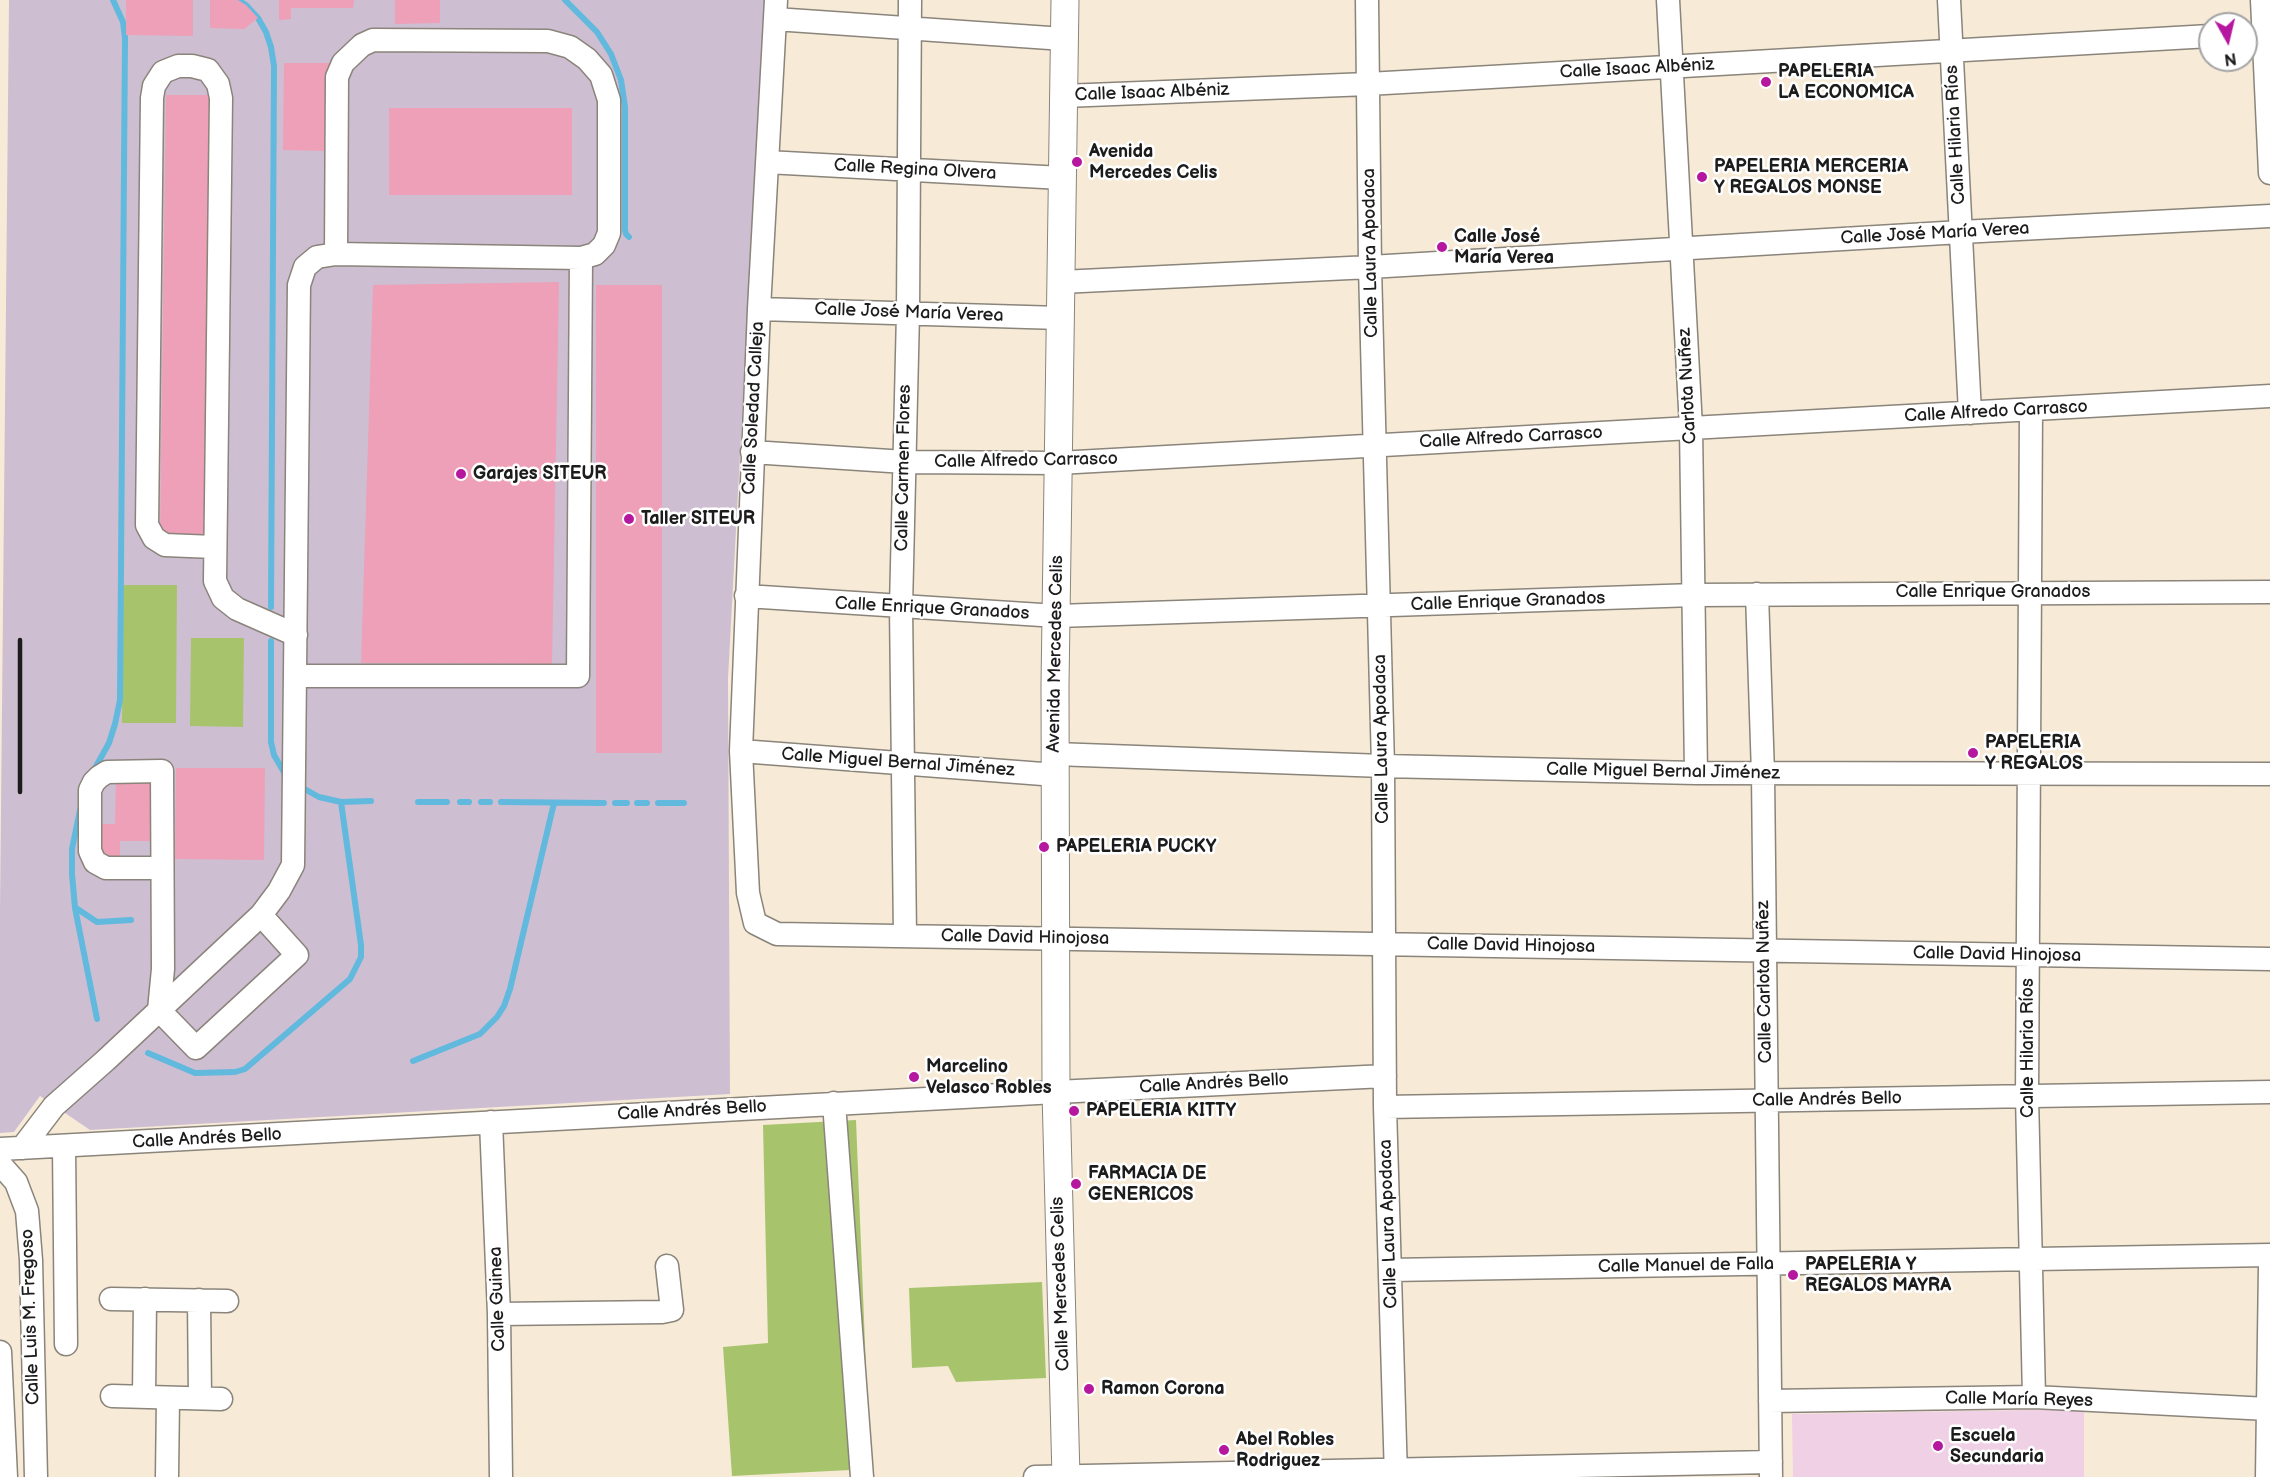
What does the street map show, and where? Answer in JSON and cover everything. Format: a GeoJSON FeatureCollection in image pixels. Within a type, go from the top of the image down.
{"type":"FeatureCollection","features":[{"type":"Feature","properties":{"kind":"main road","name":"Avenida Mercedes Celis"},"geometry":{"type":"LineString","coordinates":[[1056,1092],[1055,765],[1065,0]]}},
{"type":"Feature","properties":{"kind":"main road","name":"Calle Mercedes Celis"},"geometry":{"type":"LineString","coordinates":[[1056,1092],[1066,1476]]}},
{"type":"Feature","properties":{"kind":"street","name":"Calle Carmen Flores"},"geometry":{"type":"LineString","coordinates":[[905,936],[901,608],[908,314],[910,0]]}},
{"type":"Feature","properties":{"kind":"street","name":"Calle Laura Apodaca"},"geometry":{"type":"LineString","coordinates":[[1367,0],[1370,267],[1383,766],[1385,1107],[1396,1473]]}},
{"type":"Feature","properties":{"kind":"street","name":"Carlota Nuñez"},"geometry":{"type":"LineString","coordinates":[[1668,0],[1691,427],[1696,773]]}},
{"type":"Feature","properties":{"kind":"street","name":"Calle Hilaria Ríos"},"geometry":{"type":"LineString","coordinates":[[1949,0],[1970,413]]}},
{"type":"Feature","properties":{"kind":"street"},"geometry":{"type":"LineString","coordinates":[[2258,19],[2262,0]]}},
{"type":"Feature","properties":{"kind":"street"},"geometry":{"type":"LineString","coordinates":[[775,9],[910,29],[1064,39]]}},
{"type":"Feature","properties":{"kind":"street","name":"Calle Soledad Calleja"},"geometry":{"type":"LineString","coordinates":[[755,923],[748,893],[741,751],[752,452],[775,9]]}},
{"type":"Feature","properties":{"kind":"street","name":"Calle Isaac Albéniz"},"geometry":{"type":"LineString","coordinates":[[1064,96],[1368,84],[2198,37]]}},
{"type":"Feature","properties":{"kind":"street"},"geometry":{"type":"LineString","coordinates":[[21,1148],[54,1106],[261,915],[279,891],[293,865],[299,285],[305,267],[317,257],[336,254],[581,258],[595,254],[604,245],[609,233],[609,100],[601,75],[587,59],[570,47],[548,41],[373,40],[362,45],[343,63],[337,77],[336,254]]}},
{"type":"Feature","properties":{"kind":"street"},"geometry":{"type":"LineString","coordinates":[[2258,61],[2270,173]]}},
{"type":"Feature","properties":{"kind":"street"},"geometry":{"type":"LineString","coordinates":[[214,547],[165,545],[154,538],[147,525],[152,98],[154,86],[163,72],[178,66],[192,66],[208,70],[218,84],[221,98],[214,581],[223,598],[237,609],[296,635]]}},
{"type":"Feature","properties":{"kind":"street","name":"Calle Regina Olvera"},"geometry":{"type":"LineString","coordinates":[[767,162],[1062,178]]}},
{"type":"Feature","properties":{"kind":"street","name":"Calle José María Verea"},"geometry":{"type":"LineString","coordinates":[[1061,282],[1370,267],[2270,216]]}},
{"type":"Feature","properties":{"kind":"street"},"geometry":{"type":"LineString","coordinates":[[295,676],[578,676],[581,258]]}},
{"type":"Feature","properties":{"kind":"street","name":"Calle José María Verea"},"geometry":{"type":"LineString","coordinates":[[759,309],[1060,318]]}},
{"type":"Feature","properties":{"kind":"street","name":"Calle Alfredo Carrasco"},"geometry":{"type":"LineString","coordinates":[[752,452],[905,462],[1058,464],[2270,396]]}},
{"type":"Feature","properties":{"kind":"street","name":"Calle Hilaria Ríos"},"geometry":{"type":"LineString","coordinates":[[2031,410],[2027,1096],[2034,1397]]}},
{"type":"Feature","properties":{"kind":"street","name":"Calle Enrique Granados"},"geometry":{"type":"LineString","coordinates":[[746,596],[901,608],[1057,616],[1695,595],[2270,592]]}},
{"type":"Feature","properties":{"kind":"street","name":"Calle Carlota Nuñez"},"geometry":{"type":"LineString","coordinates":[[1757,594],[1763,774],[1771,1469]]}},
{"type":"Feature","properties":{"kind":"street","name":"Calle Miguel Bernal Jiménez"},"geometry":{"type":"LineString","coordinates":[[741,751],[903,764],[1383,766],[1763,774],[2270,774]]}},
{"type":"Feature","properties":{"kind":"street"},"geometry":{"type":"LineString","coordinates":[[162,868],[106,868],[95,862],[90,851],[90,790],[99,777],[107,772],[162,771],[163,969],[159,1010],[196,1048],[297,955],[261,915]]}},
{"type":"Feature","properties":{"kind":"street","name":"Calle David Hinojosa"},"geometry":{"type":"LineString","coordinates":[[755,923],[777,934],[2270,959]]}},
{"type":"Feature","properties":{"kind":"street","name":"Calle Andrés Bello"},"geometry":{"type":"LineString","coordinates":[[21,1148],[834,1103],[1385,1076]]}},
{"type":"Feature","properties":{"kind":"street","name":"Calle Andrés Bello"},"geometry":{"type":"LineString","coordinates":[[1385,1107],[2270,1092]]}},
{"type":"Feature","properties":{"kind":"street"},"geometry":{"type":"LineString","coordinates":[[834,1103],[862,1477]]}},
{"type":"Feature","properties":{"kind":"street","name":"Calle Guinea"},"geometry":{"type":"LineString","coordinates":[[491,1122],[499,1314],[501,1477]]}},
{"type":"Feature","properties":{"kind":"street"},"geometry":{"type":"LineString","coordinates":[[64,1147],[66,1344]]}},
{"type":"Feature","properties":{"kind":"street","name":"Calle Luis M. Fregoso"},"geometry":{"type":"LineString","coordinates":[[0,1164],[16,1182],[27,1211],[31,1260],[36,1477]]}},
{"type":"Feature","properties":{"kind":"street","name":"Calle Manuel de Falla"},"geometry":{"type":"LineString","coordinates":[[1390,1270],[2270,1255]]}},
{"type":"Feature","properties":{"kind":"street"},"geometry":{"type":"LineString","coordinates":[[2267,1477],[2270,1265]]}},
{"type":"Feature","properties":{"kind":"street"},"geometry":{"type":"LineString","coordinates":[[499,1314],[672,1310],[667,1266]]}},
{"type":"Feature","properties":{"kind":"street"},"geometry":{"type":"LineString","coordinates":[[111,1299],[227,1301]]}},
{"type":"Feature","properties":{"kind":"street"},"geometry":{"type":"LineString","coordinates":[[144,1397],[145,1299]]}},
{"type":"Feature","properties":{"kind":"street"},"geometry":{"type":"LineString","coordinates":[[112,1396],[210,1399],[199,1300]]}},
{"type":"Feature","properties":{"kind":"street","name":"Calle Luis M. Fregoso"},"geometry":{"type":"LineString","coordinates":[[0,1352],[6,1477]]}},
{"type":"Feature","properties":{"kind":"street","name":"Calle María Reyes"},"geometry":{"type":"LineString","coordinates":[[1770,1401],[2034,1397],[2268,1409]]}},
{"type":"Feature","properties":{"kind":"street"},"geometry":{"type":"LineString","coordinates":[[167,1477],[168,1398]]}},
{"type":"Feature","properties":{"kind":"street"},"geometry":{"type":"LineString","coordinates":[[1035,1477],[1771,1469]]}},
{"type":"Feature","properties":{"kind":"shaded area"},"geometry":{"type":"Polygon","coordinates":[[[9,0],[771,0],[761,63],[728,679],[730,1094],[90,1130],[40,1096],[14,1132],[0,1133],[9,0]]]}},
{"type":"Feature","properties":{"kind":"shaded area","name":"Escuela Secundaria"},"geometry":{"type":"Polygon","coordinates":[[[2084,1409],[2084,1477],[1793,1477],[1792,1414],[2084,1409]]]}},
{"type":"Feature","properties":{"kind":"green space"},"geometry":{"type":"Polygon","coordinates":[[[123,585],[177,585],[176,723],[122,723],[123,585]]]}},
{"type":"Feature","properties":{"kind":"green space"},"geometry":{"type":"Polygon","coordinates":[[[191,638],[244,638],[243,727],[190,726],[191,638]]]}},
{"type":"Feature","properties":{"kind":"green space"},"geometry":{"type":"Polygon","coordinates":[[[856,1120],[870,1469],[732,1476],[723,1347],[768,1343],[763,1125],[856,1120]]]}},
{"type":"Feature","properties":{"kind":"green space"},"geometry":{"type":"Polygon","coordinates":[[[1042,1282],[1046,1378],[956,1382],[948,1366],[912,1368],[909,1288],[1042,1282]]]}},
{"type":"Feature","properties":{"kind":"building"},"geometry":{"type":"Polygon","coordinates":[[[126,0],[193,0],[193,36],[126,35],[126,0]]]}},
{"type":"Feature","properties":{"kind":"building"},"geometry":{"type":"Polygon","coordinates":[[[210,0],[238,0],[258,18],[244,29],[210,28],[210,0]]]}},
{"type":"Feature","properties":{"kind":"building"},"geometry":{"type":"Polygon","coordinates":[[[279,0],[354,0],[353,8],[291,8],[291,19],[279,20],[279,0]]]}},
{"type":"Feature","properties":{"kind":"building"},"geometry":{"type":"Polygon","coordinates":[[[395,0],[440,0],[440,23],[395,24],[395,0]]]}},
{"type":"Feature","properties":{"kind":"building"},"geometry":{"type":"Polygon","coordinates":[[[284,63],[330,63],[328,151],[283,150],[284,63]]]}},
{"type":"Feature","properties":{"kind":"building"},"geometry":{"type":"Polygon","coordinates":[[[166,95],[210,95],[204,535],[160,534],[166,95]]]}},
{"type":"Feature","properties":{"kind":"building"},"geometry":{"type":"Polygon","coordinates":[[[389,108],[572,108],[572,195],[389,195],[389,108]]]}},
{"type":"Feature","properties":{"kind":"building","name":"Garajes SITEUR"},"geometry":{"type":"Polygon","coordinates":[[[559,282],[552,664],[361,663],[373,285],[559,282]]]}},
{"type":"Feature","properties":{"kind":"building","name":"Taller SITEUR"},"geometry":{"type":"Polygon","coordinates":[[[596,285],[662,285],[662,753],[596,753],[596,285]]]}},
{"type":"Feature","properties":{"kind":"building"},"geometry":{"type":"Polygon","coordinates":[[[176,768],[265,768],[264,860],[175,859],[176,768]]]}},
{"type":"Feature","properties":{"kind":"building"},"geometry":{"type":"Polygon","coordinates":[[[116,781],[156,781],[155,841],[120,841],[120,856],[95,856],[95,824],[115,824],[116,781]]]}},
{"type":"Feature","properties":{"kind":"waterway"},"geometry":{"type":"LineString","coordinates":[[94,770],[109,743],[120,700],[125,38],[123,22],[113,0]]}},
{"type":"Feature","properties":{"kind":"waterway"},"geometry":{"type":"LineString","coordinates":[[238,0],[258,18],[266,32],[274,66],[271,607]]}},
{"type":"Feature","properties":{"kind":"waterway"},"geometry":{"type":"LineString","coordinates":[[565,0],[597,32],[611,54],[621,80],[625,107],[625,230],[629,237]]}},
{"type":"Feature","properties":{"kind":"waterway"},"geometry":{"type":"LineString","coordinates":[[271,641],[271,742],[274,755],[285,774]]}},
{"type":"Feature","properties":{"kind":"waterway"},"geometry":{"type":"LineString","coordinates":[[301,787],[319,797],[341,802],[371,801]]}},
{"type":"Feature","properties":{"kind":"waterway"},"geometry":{"type":"LineString","coordinates":[[148,1053],[195,1073],[235,1072],[245,1069],[350,979],[361,957],[361,945],[341,802]]}},
{"type":"Feature","properties":{"kind":"waterway"},"geometry":{"type":"LineString","coordinates":[[418,802],[447,802]]}},
{"type":"Feature","properties":{"kind":"waterway"},"geometry":{"type":"LineString","coordinates":[[460,802],[469,802]]}},
{"type":"Feature","properties":{"kind":"waterway"},"geometry":{"type":"LineString","coordinates":[[481,802],[490,802]]}},
{"type":"Feature","properties":{"kind":"waterway"},"geometry":{"type":"LineString","coordinates":[[501,802],[604,803]]}},
{"type":"Feature","properties":{"kind":"waterway"},"geometry":{"type":"LineString","coordinates":[[413,1061],[480,1034],[497,1017],[504,1006],[554,803]]}},
{"type":"Feature","properties":{"kind":"waterway"},"geometry":{"type":"LineString","coordinates":[[615,803],[627,803]]}},
{"type":"Feature","properties":{"kind":"waterway"},"geometry":{"type":"LineString","coordinates":[[637,803],[647,803]]}},
{"type":"Feature","properties":{"kind":"waterway"},"geometry":{"type":"LineString","coordinates":[[658,803],[684,803]]}},
{"type":"Feature","properties":{"kind":"waterway"},"geometry":{"type":"LineString","coordinates":[[80,810],[72,849],[72,874],[75,908],[97,1019]]}},
{"type":"Feature","properties":{"kind":"waterway"},"geometry":{"type":"LineString","coordinates":[[76,908],[97,922],[131,920]]}},
{"type":"Feature","properties":{"kind":"railway"},"geometry":{"type":"LineString","coordinates":[[20,640],[20,792]]}},
{"type":"Feature","properties":{"kind":"place","name":"PAPELERIA LA ECONOMICA"},"geometry":{"type":"Point","coordinates":[1766,82]}},
{"type":"Feature","properties":{"kind":"place","name":"Avenida Mercedes Celis"},"geometry":{"type":"Point","coordinates":[1077,162]}},
{"type":"Feature","properties":{"kind":"place","name":"PAPELERIA MERCERIA Y REGALOS MONSE"},"geometry":{"type":"Point","coordinates":[1702,177]}},
{"type":"Feature","properties":{"kind":"place","name":"Calle José María Verea"},"geometry":{"type":"Point","coordinates":[1442,247]}},
{"type":"Feature","properties":{"kind":"place","name":"Garajes SITEUR"},"geometry":{"type":"Point","coordinates":[461,474]}},
{"type":"Feature","properties":{"kind":"place","name":"Taller SITEUR"},"geometry":{"type":"Point","coordinates":[629,519]}},
{"type":"Feature","properties":{"kind":"place","name":"PAPELERIA Y REGALOS"},"geometry":{"type":"Point","coordinates":[1973,753]}},
{"type":"Feature","properties":{"kind":"place","name":"PAPELERIA PUCKY"},"geometry":{"type":"Point","coordinates":[1044,847]}},
{"type":"Feature","properties":{"kind":"place","name":"Marcelino Velasco Robles"},"geometry":{"type":"Point","coordinates":[914,1077]}},
{"type":"Feature","properties":{"kind":"place","name":"PAPELERIA KITTY"},"geometry":{"type":"Point","coordinates":[1074,1111]}},
{"type":"Feature","properties":{"kind":"place","name":"FARMACIA DE GENERICOS"},"geometry":{"type":"Point","coordinates":[1076,1184]}},
{"type":"Feature","properties":{"kind":"place","name":"PAPELERIA Y REGALOS MAYRA"},"geometry":{"type":"Point","coordinates":[1793,1275]}},
{"type":"Feature","properties":{"kind":"place","name":"Ramon Corona"},"geometry":{"type":"Point","coordinates":[1089,1389]}},
{"type":"Feature","properties":{"kind":"place","name":"Escuela Secundaria"},"geometry":{"type":"Point","coordinates":[1938,1446]}},
{"type":"Feature","properties":{"kind":"place","name":"Abel Robles Rodriguez"},"geometry":{"type":"Point","coordinates":[1224,1450]}}]}
